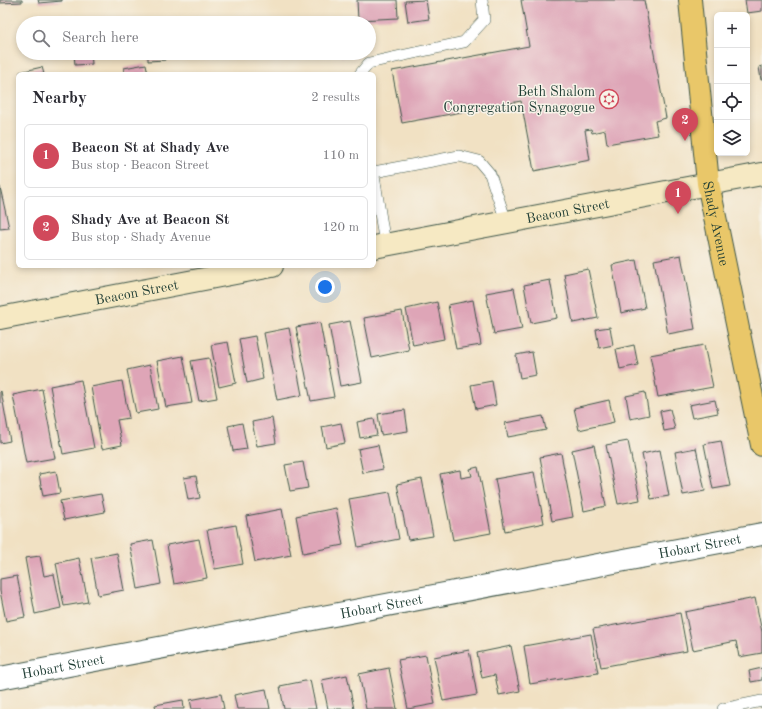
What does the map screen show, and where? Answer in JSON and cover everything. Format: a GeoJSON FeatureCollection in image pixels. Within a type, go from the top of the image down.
{"type":"FeatureCollection","features":[{"type":"Feature","properties":{"kind":"main road","name":"Shady Avenue"},"geometry":{"type":"LineString","coordinates":[[690,0],[708,183],[762,445]]}},
{"type":"Feature","properties":{"kind":"main road","name":"Beacon Street"},"geometry":{"type":"LineString","coordinates":[[380,246],[506,221],[762,174]]}},
{"type":"Feature","properties":{"kind":"main road","name":"Beacon Street"},"geometry":{"type":"LineString","coordinates":[[0,318],[262,268]]}},
{"type":"Feature","properties":{"kind":"street","name":"Hobart Street"},"geometry":{"type":"LineString","coordinates":[[0,678],[762,534]]}},
{"type":"Feature","properties":{"kind":"lane"},"geometry":{"type":"LineString","coordinates":[[362,72],[369,63],[464,42],[484,20],[482,0]]}},
{"type":"Feature","properties":{"kind":"lane"},"geometry":{"type":"LineString","coordinates":[[376,172],[459,156],[479,161],[490,174],[506,221]]}},
{"type":"Feature","properties":{"kind":"lane"},"geometry":{"type":"LineString","coordinates":[[376,199],[380,246]]}},
{"type":"Feature","properties":{"kind":"lane"},"geometry":{"type":"LineString","coordinates":[[723,709],[762,701]]}},
{"type":"Feature","properties":{"kind":"building"},"geometry":{"type":"Polygon","coordinates":[[[0,0],[22,0],[22,2],[0,3],[0,0]]]}},
{"type":"Feature","properties":{"kind":"building"},"geometry":{"type":"Polygon","coordinates":[[[38,0],[62,0],[62,1],[39,3],[38,0]]]}},
{"type":"Feature","properties":{"kind":"building"},"geometry":{"type":"Polygon","coordinates":[[[357,0],[397,0],[398,18],[376,19],[376,16],[358,16],[357,0]]]}},
{"type":"Feature","properties":{"kind":"building"},"geometry":{"type":"Polygon","coordinates":[[[426,0],[429,19],[408,22],[405,1],[426,0]]]}},
{"type":"Feature","properties":{"kind":"building"},"geometry":{"type":"Polygon","coordinates":[[[521,0],[644,0],[666,118],[655,121],[658,135],[607,144],[605,130],[592,133],[591,129],[585,130],[590,160],[534,171],[521,101],[402,123],[392,71],[529,46],[521,0]]]}},
{"type":"Feature","properties":{"kind":"building"},"geometry":{"type":"Polygon","coordinates":[[[745,0],[762,0],[762,11],[747,12],[745,0]]]}},
{"type":"Feature","properties":{"kind":"building"},"geometry":{"type":"Polygon","coordinates":[[[75,60],[92,60],[92,64],[75,65],[75,60]]]}},
{"type":"Feature","properties":{"kind":"building"},"geometry":{"type":"Polygon","coordinates":[[[146,64],[148,72],[125,72],[124,68],[146,64]]]}},
{"type":"Feature","properties":{"kind":"building"},"geometry":{"type":"Polygon","coordinates":[[[762,66],[762,80],[761,80],[759,67],[762,66]]]}},
{"type":"Feature","properties":{"kind":"building"},"geometry":{"type":"Polygon","coordinates":[[[42,67],[43,72],[20,72],[42,67]]]}},
{"type":"Feature","properties":{"kind":"building"},"geometry":{"type":"Polygon","coordinates":[[[0,187],[9,228],[0,229],[0,187]]]}},
{"type":"Feature","properties":{"kind":"building"},"geometry":{"type":"Polygon","coordinates":[[[681,255],[695,329],[668,334],[654,260],[681,255]]]}},
{"type":"Feature","properties":{"kind":"building"},"geometry":{"type":"Polygon","coordinates":[[[636,260],[645,308],[621,313],[612,265],[636,260]]]}},
{"type":"Feature","properties":{"kind":"building"},"geometry":{"type":"Polygon","coordinates":[[[588,269],[598,318],[573,323],[564,274],[588,269]]]}},
{"type":"Feature","properties":{"kind":"building"},"geometry":{"type":"Polygon","coordinates":[[[550,280],[557,318],[531,323],[524,285],[550,280]]]}},
{"type":"Feature","properties":{"kind":"building"},"geometry":{"type":"Polygon","coordinates":[[[514,288],[522,329],[494,334],[486,293],[514,288]]]}},
{"type":"Feature","properties":{"kind":"building"},"geometry":{"type":"Polygon","coordinates":[[[473,300],[481,345],[456,349],[448,305],[473,300]]]}},
{"type":"Feature","properties":{"kind":"building"},"geometry":{"type":"Polygon","coordinates":[[[437,302],[444,339],[413,345],[406,309],[437,302]]]}},
{"type":"Feature","properties":{"kind":"building"},"geometry":{"type":"Polygon","coordinates":[[[402,311],[409,350],[372,358],[364,318],[402,311]]]}},
{"type":"Feature","properties":{"kind":"building"},"geometry":{"type":"Polygon","coordinates":[[[350,321],[362,382],[340,386],[329,325],[350,321]]]}},
{"type":"Feature","properties":{"kind":"building"},"geometry":{"type":"Polygon","coordinates":[[[320,323],[334,397],[311,401],[296,327],[320,323]]]}},
{"type":"Feature","properties":{"kind":"building"},"geometry":{"type":"Polygon","coordinates":[[[610,327],[613,345],[599,348],[596,329],[610,327]]]}},
{"type":"Feature","properties":{"kind":"building"},"geometry":{"type":"Polygon","coordinates":[[[289,328],[302,395],[277,400],[264,333],[289,328]]]}},
{"type":"Feature","properties":{"kind":"building"},"geometry":{"type":"Polygon","coordinates":[[[255,336],[263,379],[247,383],[239,339],[255,336]]]}},
{"type":"Feature","properties":{"kind":"building"},"geometry":{"type":"Polygon","coordinates":[[[228,342],[236,383],[219,387],[211,345],[228,342]]]}},
{"type":"Feature","properties":{"kind":"building"},"geometry":{"type":"Polygon","coordinates":[[[634,345],[638,365],[620,369],[616,349],[634,345]]]}},
{"type":"Feature","properties":{"kind":"building"},"geometry":{"type":"Polygon","coordinates":[[[704,345],[713,387],[658,397],[650,355],[704,345]]]}},
{"type":"Feature","properties":{"kind":"building"},"geometry":{"type":"Polygon","coordinates":[[[532,352],[536,375],[520,378],[516,355],[532,352]]]}},
{"type":"Feature","properties":{"kind":"building"},"geometry":{"type":"Polygon","coordinates":[[[183,356],[192,403],[166,407],[157,361],[183,356]]]}},
{"type":"Feature","properties":{"kind":"building"},"geometry":{"type":"Polygon","coordinates":[[[209,358],[217,398],[199,401],[191,361],[209,358]]]}},
{"type":"Feature","properties":{"kind":"building"},"geometry":{"type":"Polygon","coordinates":[[[150,365],[158,409],[136,413],[127,370],[150,365]]]}},
{"type":"Feature","properties":{"kind":"building"},"geometry":{"type":"Polygon","coordinates":[[[81,380],[94,448],[63,454],[50,386],[81,380]]]}},
{"type":"Feature","properties":{"kind":"building"},"geometry":{"type":"Polygon","coordinates":[[[122,381],[129,418],[117,420],[122,445],[102,449],[91,387],[122,381]]]}},
{"type":"Feature","properties":{"kind":"building"},"geometry":{"type":"Polygon","coordinates":[[[492,381],[496,405],[476,409],[471,385],[492,381]]]}},
{"type":"Feature","properties":{"kind":"building"},"geometry":{"type":"Polygon","coordinates":[[[42,389],[55,458],[26,463],[13,395],[42,389]]]}},
{"type":"Feature","properties":{"kind":"building"},"geometry":{"type":"Polygon","coordinates":[[[1,391],[10,441],[0,443],[0,392],[1,391]]]}},
{"type":"Feature","properties":{"kind":"building"},"geometry":{"type":"Polygon","coordinates":[[[645,392],[649,415],[630,419],[626,396],[645,392]]]}},
{"type":"Feature","properties":{"kind":"building"},"geometry":{"type":"Polygon","coordinates":[[[609,400],[614,422],[579,430],[574,408],[609,400]]]}},
{"type":"Feature","properties":{"kind":"building"},"geometry":{"type":"Polygon","coordinates":[[[715,400],[718,413],[692,418],[689,405],[715,400]]]}},
{"type":"Feature","properties":{"kind":"building"},"geometry":{"type":"Polygon","coordinates":[[[670,409],[675,429],[664,431],[660,411],[670,409]]]}},
{"type":"Feature","properties":{"kind":"building"},"geometry":{"type":"Polygon","coordinates":[[[405,410],[408,431],[381,435],[378,414],[405,410]]]}},
{"type":"Feature","properties":{"kind":"building"},"geometry":{"type":"Polygon","coordinates":[[[543,416],[546,430],[508,437],[505,423],[543,416]]]}},
{"type":"Feature","properties":{"kind":"building"},"geometry":{"type":"Polygon","coordinates":[[[272,418],[276,443],[257,446],[252,422],[272,418]]]}},
{"type":"Feature","properties":{"kind":"building"},"geometry":{"type":"Polygon","coordinates":[[[374,419],[377,435],[360,438],[357,422],[374,419]]]}},
{"type":"Feature","properties":{"kind":"building"},"geometry":{"type":"Polygon","coordinates":[[[242,423],[247,449],[233,451],[228,426],[242,423]]]}},
{"type":"Feature","properties":{"kind":"building"},"geometry":{"type":"Polygon","coordinates":[[[341,423],[345,443],[326,447],[322,427],[341,423]]]}},
{"type":"Feature","properties":{"kind":"building"},"geometry":{"type":"Polygon","coordinates":[[[628,441],[640,500],[618,504],[606,445],[628,441]]]}},
{"type":"Feature","properties":{"kind":"building"},"geometry":{"type":"Polygon","coordinates":[[[721,441],[730,486],[713,489],[704,444],[721,441]]]}},
{"type":"Feature","properties":{"kind":"building"},"geometry":{"type":"Polygon","coordinates":[[[378,445],[383,469],[363,473],[358,449],[378,445]]]}},
{"type":"Feature","properties":{"kind":"building"},"geometry":{"type":"Polygon","coordinates":[[[594,445],[606,506],[584,511],[572,450],[594,445]]]}},
{"type":"Feature","properties":{"kind":"building"},"geometry":{"type":"Polygon","coordinates":[[[696,448],[705,491],[683,495],[675,452],[696,448]]]}},
{"type":"Feature","properties":{"kind":"building"},"geometry":{"type":"Polygon","coordinates":[[[660,450],[669,496],[651,499],[642,454],[660,450]]]}},
{"type":"Feature","properties":{"kind":"building"},"geometry":{"type":"Polygon","coordinates":[[[561,453],[573,517],[552,521],[540,457],[561,453]]]}},
{"type":"Feature","properties":{"kind":"building"},"geometry":{"type":"Polygon","coordinates":[[[303,462],[308,488],[290,491],[285,465],[303,462]]]}},
{"type":"Feature","properties":{"kind":"building"},"geometry":{"type":"Polygon","coordinates":[[[478,467],[491,533],[453,540],[440,474],[460,470],[461,478],[472,476],[470,469],[478,467]]]}},
{"type":"Feature","properties":{"kind":"building"},"geometry":{"type":"Polygon","coordinates":[[[56,471],[60,493],[43,496],[39,474],[56,471]]]}},
{"type":"Feature","properties":{"kind":"building"},"geometry":{"type":"Polygon","coordinates":[[[534,472],[544,523],[505,531],[495,479],[534,472]]]}},
{"type":"Feature","properties":{"kind":"building"},"geometry":{"type":"Polygon","coordinates":[[[196,476],[200,498],[188,500],[184,478],[196,476]]]}},
{"type":"Feature","properties":{"kind":"building"},"geometry":{"type":"Polygon","coordinates":[[[422,479],[433,536],[408,540],[397,484],[422,479]]]}},
{"type":"Feature","properties":{"kind":"building"},"geometry":{"type":"Polygon","coordinates":[[[390,492],[399,539],[358,547],[349,499],[390,492]]]}},
{"type":"Feature","properties":{"kind":"building"},"geometry":{"type":"Polygon","coordinates":[[[101,494],[105,512],[64,520],[60,501],[101,494]]]}},
{"type":"Feature","properties":{"kind":"building"},"geometry":{"type":"Polygon","coordinates":[[[336,508],[343,545],[303,553],[296,516],[336,508]]]}},
{"type":"Feature","properties":{"kind":"building"},"geometry":{"type":"Polygon","coordinates":[[[282,509],[291,555],[255,562],[246,516],[282,509]]]}},
{"type":"Feature","properties":{"kind":"building"},"geometry":{"type":"Polygon","coordinates":[[[236,525],[243,564],[215,569],[207,530],[236,525]]]}},
{"type":"Feature","properties":{"kind":"building"},"geometry":{"type":"Polygon","coordinates":[[[199,539],[207,578],[174,584],[167,545],[199,539]]]}},
{"type":"Feature","properties":{"kind":"building"},"geometry":{"type":"Polygon","coordinates":[[[153,540],[161,584],[138,589],[130,544],[153,540]]]}},
{"type":"Feature","properties":{"kind":"building"},"geometry":{"type":"Polygon","coordinates":[[[117,553],[124,590],[98,595],[91,558],[117,553]]]}},
{"type":"Feature","properties":{"kind":"building"},"geometry":{"type":"Polygon","coordinates":[[[40,556],[44,576],[54,574],[61,608],[35,614],[25,558],[40,556]]]}},
{"type":"Feature","properties":{"kind":"building"},"geometry":{"type":"Polygon","coordinates":[[[79,558],[88,602],[64,606],[56,563],[79,558]]]}},
{"type":"Feature","properties":{"kind":"building"},"geometry":{"type":"Polygon","coordinates":[[[17,576],[25,617],[6,621],[0,591],[0,579],[17,576]]]}},
{"type":"Feature","properties":{"kind":"building"},"geometry":{"type":"Polygon","coordinates":[[[755,598],[762,632],[762,653],[739,657],[736,641],[693,650],[685,612],[755,598]]]}},
{"type":"Feature","properties":{"kind":"building"},"geometry":{"type":"Polygon","coordinates":[[[680,613],[687,651],[601,667],[593,629],[680,613]]]}},
{"type":"Feature","properties":{"kind":"building"},"geometry":{"type":"Polygon","coordinates":[[[591,634],[598,673],[530,684],[524,646],[591,634]]]}},
{"type":"Feature","properties":{"kind":"building"},"geometry":{"type":"Polygon","coordinates":[[[511,646],[520,691],[499,695],[495,675],[482,678],[477,653],[511,646]]]}},
{"type":"Feature","properties":{"kind":"building"},"geometry":{"type":"Polygon","coordinates":[[[469,650],[477,695],[443,701],[434,657],[469,650]]]}},
{"type":"Feature","properties":{"kind":"building"},"geometry":{"type":"Polygon","coordinates":[[[426,655],[435,704],[408,709],[398,660],[426,655]]]}},
{"type":"Feature","properties":{"kind":"building"},"geometry":{"type":"Polygon","coordinates":[[[389,668],[397,709],[366,709],[359,674],[389,668]]]}},
{"type":"Feature","properties":{"kind":"building"},"geometry":{"type":"Polygon","coordinates":[[[762,668],[762,680],[751,682],[749,671],[762,668]]]}},
{"type":"Feature","properties":{"kind":"building"},"geometry":{"type":"Polygon","coordinates":[[[347,675],[354,709],[328,709],[322,680],[347,675]]]}},
{"type":"Feature","properties":{"kind":"building"},"geometry":{"type":"Polygon","coordinates":[[[310,680],[316,709],[284,709],[280,686],[310,680]]]}},
{"type":"Feature","properties":{"kind":"building"},"geometry":{"type":"Polygon","coordinates":[[[266,689],[270,709],[237,709],[234,695],[266,689]]]}},
{"type":"Feature","properties":{"kind":"building"},"geometry":{"type":"Polygon","coordinates":[[[221,694],[224,709],[192,709],[190,700],[221,694]]]}},
{"type":"Feature","properties":{"kind":"building"},"geometry":{"type":"Polygon","coordinates":[[[183,700],[184,709],[156,709],[155,705],[183,700]]]}},
{"type":"Feature","properties":{"kind":"place","name":"Beth Shalom Congregation Synagogue"},"geometry":{"type":"Point","coordinates":[609,99]}},
{"type":"Feature","properties":{"kind":"place","name":"Shady Ave at Beacon St"},"geometry":{"type":"Point","coordinates":[685,141]}},
{"type":"Feature","properties":{"kind":"place","name":"Beacon St at Shady Ave"},"geometry":{"type":"Point","coordinates":[678,214]}}]}
